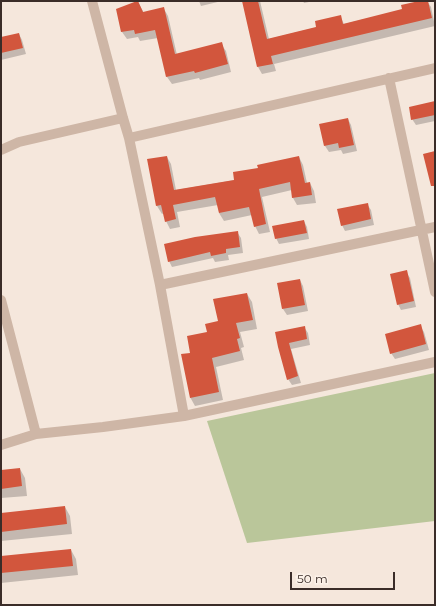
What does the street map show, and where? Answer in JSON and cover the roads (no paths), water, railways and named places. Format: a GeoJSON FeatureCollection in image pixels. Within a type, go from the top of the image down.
{"type":"FeatureCollection","features":[{"type":"Feature","properties":{"kind":"street"},"geometry":{"type":"LineString","coordinates":[[92,1],[129,138],[160,285],[184,416]]}},
{"type":"Feature","properties":{"kind":"street"},"geometry":{"type":"LineString","coordinates":[[129,138],[435,68]]}},
{"type":"Feature","properties":{"kind":"street"},"geometry":{"type":"LineString","coordinates":[[389,78],[435,292]]}},
{"type":"Feature","properties":{"kind":"street"},"geometry":{"type":"LineString","coordinates":[[1,150],[19,142],[123,118]]}},
{"type":"Feature","properties":{"kind":"street"},"geometry":{"type":"LineString","coordinates":[[160,285],[435,227]]}},
{"type":"Feature","properties":{"kind":"street"},"geometry":{"type":"LineString","coordinates":[[1,300],[36,434]]}},
{"type":"Feature","properties":{"kind":"street"},"geometry":{"type":"LineString","coordinates":[[1,445],[36,434],[184,416],[435,362]]}}]}
